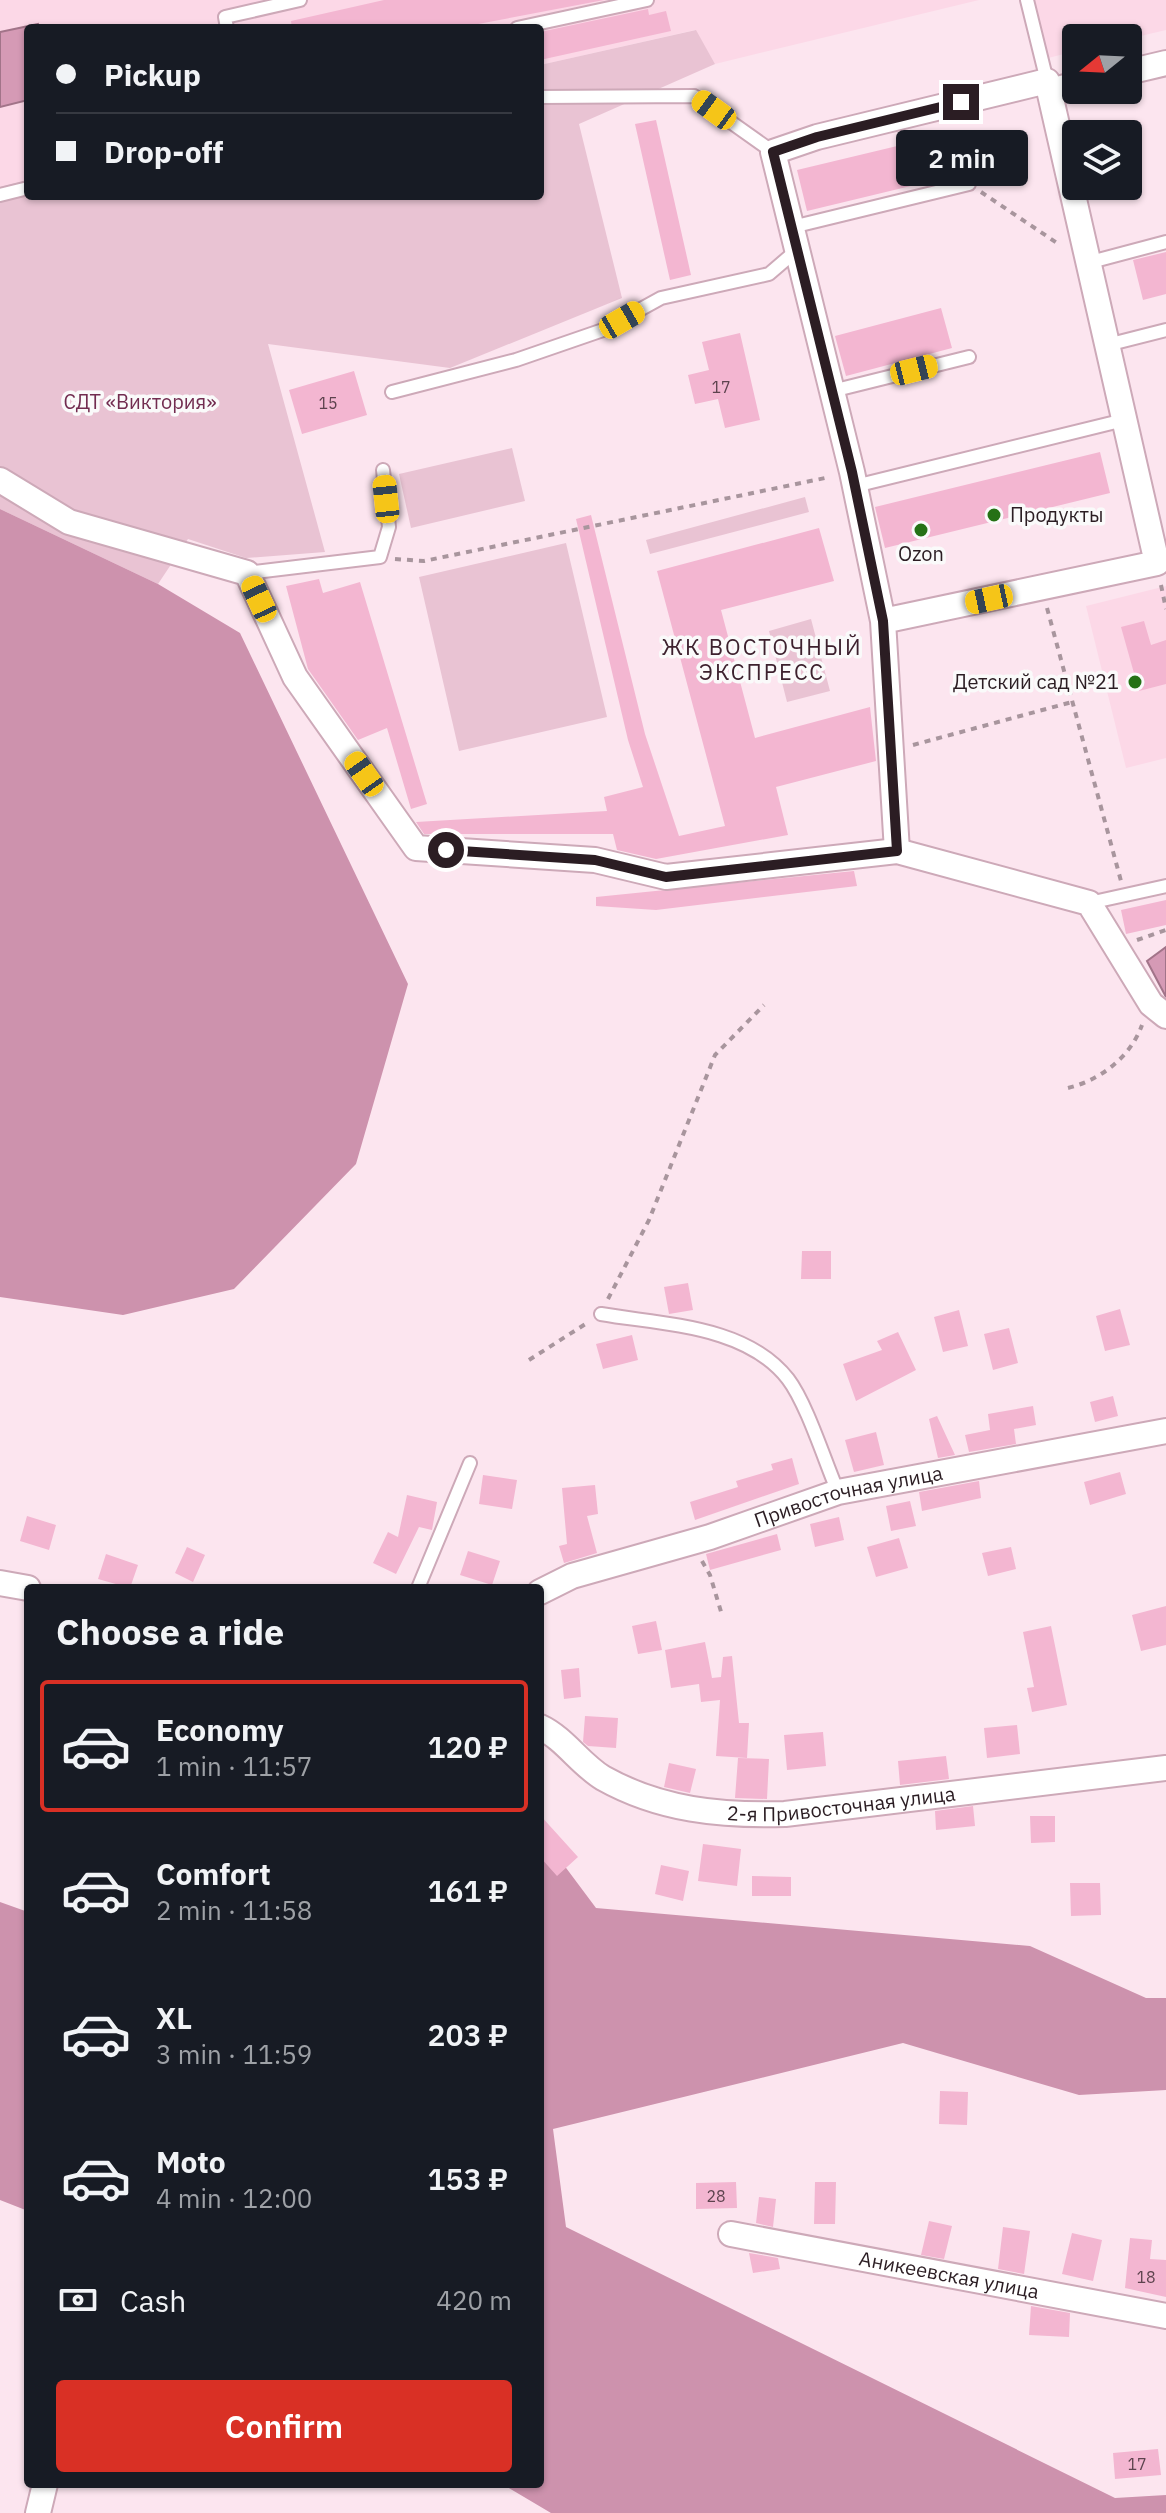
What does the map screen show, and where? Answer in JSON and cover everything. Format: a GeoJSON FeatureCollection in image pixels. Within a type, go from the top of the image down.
{"type":"FeatureCollection","features":[{"type":"Feature","properties":{"kind":"street"},"geometry":{"type":"LineString","coordinates":[[1142,69],[1166,63]]}},
{"type":"Feature","properties":{"kind":"street"},"geometry":{"type":"LineString","coordinates":[[897,851],[883,621],[853,479],[773,152],[817,137],[1062,85]]}},
{"type":"Feature","properties":{"kind":"street"},"geometry":{"type":"LineString","coordinates":[[883,621],[1162,562],[1124,420],[1048,86]]}},
{"type":"Feature","properties":{"kind":"street"},"geometry":{"type":"LineString","coordinates":[[0,480],[69,522],[247,573],[295,677],[416,848],[595,860],[666,877],[897,851],[1089,903],[1158,1010]]}},
{"type":"Feature","properties":{"kind":"street","name":"Привосточная улица"},"geometry":{"type":"LineString","coordinates":[[544,1590],[572,1576],[692,1542],[838,1492],[1166,1431]]}},
{"type":"Feature","properties":{"kind":"street"},"geometry":{"type":"LineString","coordinates":[[0,1583],[24,1587]]}},
{"type":"Feature","properties":{"kind":"street","name":"2-я Привосточная улица"},"geometry":{"type":"LineString","coordinates":[[544,1730],[602,1777],[667,1805],[727,1816],[785,1814],[1166,1768]]}},
{"type":"Feature","properties":{"kind":"street","name":"Аникеевская улица"},"geometry":{"type":"LineString","coordinates":[[731,2234],[1166,2316]]}},
{"type":"Feature","properties":{"kind":"street"},"geometry":{"type":"LineString","coordinates":[[38,2513],[44,2488]]}},
{"type":"Feature","properties":{"kind":"lane"},"geometry":{"type":"LineString","coordinates":[[226,24],[225,17],[300,0]]}},
{"type":"Feature","properties":{"kind":"lane"},"geometry":{"type":"LineString","coordinates":[[536,24],[647,0]]}},
{"type":"Feature","properties":{"kind":"lane"},"geometry":{"type":"LineString","coordinates":[[1027,0],[1048,86]]}},
{"type":"Feature","properties":{"kind":"lane"},"geometry":{"type":"LineString","coordinates":[[544,97],[694,96],[773,152]]}},
{"type":"Feature","properties":{"kind":"lane"},"geometry":{"type":"LineString","coordinates":[[392,392],[516,360],[603,330],[661,298],[769,274],[794,238],[969,184]]}},
{"type":"Feature","properties":{"kind":"lane"},"geometry":{"type":"LineString","coordinates":[[0,195],[24,189]]}},
{"type":"Feature","properties":{"kind":"lane"},"geometry":{"type":"LineString","coordinates":[[1087,263],[1166,242]]}},
{"type":"Feature","properties":{"kind":"lane"},"geometry":{"type":"LineString","coordinates":[[1107,345],[1166,330]]}},
{"type":"Feature","properties":{"kind":"lane"},"geometry":{"type":"LineString","coordinates":[[832,391],[969,357]]}},
{"type":"Feature","properties":{"kind":"lane"},"geometry":{"type":"LineString","coordinates":[[853,479],[1124,420]]}},
{"type":"Feature","properties":{"kind":"lane"},"geometry":{"type":"LineString","coordinates":[[247,573],[380,557],[389,527],[383,470]]}},
{"type":"Feature","properties":{"kind":"lane"},"geometry":{"type":"LineString","coordinates":[[1089,903],[1166,886]]}},
{"type":"Feature","properties":{"kind":"lane"},"geometry":{"type":"LineString","coordinates":[[601,1314],[725,1336],[768,1357],[790,1382],[838,1492]]}},
{"type":"Feature","properties":{"kind":"lane"},"geometry":{"type":"LineString","coordinates":[[420,1584],[470,1463]]}},
{"type":"Feature","properties":{"kind":"path"},"geometry":{"type":"LineString","coordinates":[[969,184],[1087,263]]}},
{"type":"Feature","properties":{"kind":"path"},"geometry":{"type":"LineString","coordinates":[[380,557],[424,561],[853,479]]}},
{"type":"Feature","properties":{"kind":"path"},"geometry":{"type":"LineString","coordinates":[[1041,588],[1125,895]]}},
{"type":"Feature","properties":{"kind":"path"},"geometry":{"type":"LineString","coordinates":[[891,751],[1072,702]]}},
{"type":"Feature","properties":{"kind":"path"},"geometry":{"type":"LineString","coordinates":[[1116,948],[1166,930]]}},
{"type":"Feature","properties":{"kind":"path"},"geometry":{"type":"LineString","coordinates":[[529,1360],[601,1314],[649,1220],[715,1055],[764,1005]]}},
{"type":"Feature","properties":{"kind":"path"},"geometry":{"type":"LineString","coordinates":[[1068,1088],[1088,1083],[1116,1065],[1158,1010]]}},
{"type":"Feature","properties":{"kind":"path"},"geometry":{"type":"LineString","coordinates":[[692,1542],[710,1575],[722,1615]]}},
{"type":"Feature","properties":{"kind":"shaded area"},"geometry":{"type":"Polygon","coordinates":[[[0,0],[979,0],[715,64],[695,30],[544,64],[544,24],[24,24],[24,181],[0,187],[0,0]]]}},
{"type":"Feature","properties":{"kind":"shaded area"},"geometry":{"type":"Polygon","coordinates":[[[1033,0],[1166,0],[1166,30],[1142,36],[1142,24],[1062,24],[1062,54],[1048,58],[1033,0]]]}},
{"type":"Feature","properties":{"kind":"shaded area"},"geometry":{"type":"Polygon","coordinates":[[[24,27],[24,101],[0,107],[0,32],[24,27]]]}},
{"type":"Feature","properties":{"kind":"shaded area"},"geometry":{"type":"Polygon","coordinates":[[[0,509],[158,584],[240,633],[408,984],[356,1164],[234,1289],[123,1315],[0,1297],[0,509]]]}},
{"type":"Feature","properties":{"kind":"shaded area","name":"Детский сад №21"},"geometry":{"type":"Polygon","coordinates":[[[1166,586],[1166,758],[1126,768],[1086,606],[1166,586]]]}},
{"type":"Feature","properties":{"kind":"shaded area"},"geometry":{"type":"Polygon","coordinates":[[[1166,947],[1166,997],[1147,961],[1166,947]]]}},
{"type":"Feature","properties":{"kind":"shaded area"},"geometry":{"type":"Polygon","coordinates":[[[544,1838],[596,1908],[1030,1946],[1146,1998],[1166,1998],[1166,2090],[1079,2095],[903,2043],[553,2129],[566,2227],[1115,2498],[1166,2495],[1166,2513],[551,2513],[509,2488],[544,2488],[544,1838]]]}},
{"type":"Feature","properties":{"kind":"shaded area"},"geometry":{"type":"Polygon","coordinates":[[[0,1902],[24,1911],[24,2209],[0,2200],[0,1902]]]}},
{"type":"Feature","properties":{"kind":"green space","name":"СДТ «Виктория»"},"geometry":{"type":"Polygon","coordinates":[[[696,30],[715,64],[579,124],[622,298],[450,368],[268,344],[325,552],[246,558],[188,539],[158,584],[0,509],[0,187],[24,181],[24,200],[544,200],[544,64],[696,30]]]}},
{"type":"Feature","properties":{"kind":"green space"},"geometry":{"type":"Polygon","coordinates":[[[512,448],[525,501],[411,528],[399,474],[512,448]]]}},
{"type":"Feature","properties":{"kind":"green space"},"geometry":{"type":"Polygon","coordinates":[[[805,497],[809,512],[650,554],[646,540],[805,497]]]}},
{"type":"Feature","properties":{"kind":"green space"},"geometry":{"type":"Polygon","coordinates":[[[566,543],[607,717],[459,751],[419,577],[566,543]]]}},
{"type":"Feature","properties":{"kind":"green space"},"geometry":{"type":"Polygon","coordinates":[[[811,619],[830,691],[787,702],[769,631],[811,619]]]}},
{"type":"Feature","properties":{"kind":"building"},"geometry":{"type":"Polygon","coordinates":[[[384,0],[604,0],[478,24],[291,24],[291,21],[384,0]]]}},
{"type":"Feature","properties":{"kind":"building"},"geometry":{"type":"Polygon","coordinates":[[[648,9],[649,15],[666,11],[671,31],[544,59],[544,31],[648,9]]]}},
{"type":"Feature","properties":{"kind":"building"},"geometry":{"type":"Polygon","coordinates":[[[656,120],[691,275],[670,280],[635,124],[656,120]]]}},
{"type":"Feature","properties":{"kind":"building"},"geometry":{"type":"Polygon","coordinates":[[[964,130],[973,171],[807,211],[797,170],[964,130]]]}},
{"type":"Feature","properties":{"kind":"building"},"geometry":{"type":"Polygon","coordinates":[[[1166,252],[1166,294],[1143,300],[1133,260],[1166,252]]]}},
{"type":"Feature","properties":{"kind":"building"},"geometry":{"type":"Polygon","coordinates":[[[941,308],[952,348],[846,376],[835,336],[941,308]]]}},
{"type":"Feature","properties":{"kind":"building"},"geometry":{"type":"Polygon","coordinates":[[[740,333],[760,420],[725,428],[718,399],[695,404],[688,375],[709,370],[702,342],[740,333]]]}},
{"type":"Feature","properties":{"kind":"building"},"geometry":{"type":"Polygon","coordinates":[[[354,371],[367,415],[302,434],[289,390],[354,371]]]}},
{"type":"Feature","properties":{"kind":"building"},"geometry":{"type":"Polygon","coordinates":[[[1100,452],[1110,493],[885,548],[875,507],[1100,452]]]}},
{"type":"Feature","properties":{"kind":"building"},"geometry":{"type":"Polygon","coordinates":[[[591,515],[645,734],[679,836],[725,826],[657,571],[819,528],[834,581],[721,610],[755,738],[870,707],[876,761],[776,787],[788,835],[656,859],[617,850],[613,834],[424,834],[416,822],[607,811],[604,797],[643,787],[628,740],[576,519],[591,515]]]}},
{"type":"Feature","properties":{"kind":"building"},"geometry":{"type":"Polygon","coordinates":[[[319,579],[323,593],[360,582],[427,804],[411,809],[387,728],[358,740],[308,669],[286,586],[319,579]]]}},
{"type":"Feature","properties":{"kind":"building"},"geometry":{"type":"Polygon","coordinates":[[[1144,621],[1151,645],[1166,640],[1166,684],[1139,691],[1121,627],[1144,621]]]}},
{"type":"Feature","properties":{"kind":"building"},"geometry":{"type":"Polygon","coordinates":[[[854,871],[857,886],[656,910],[596,906],[596,897],[854,871]]]}},
{"type":"Feature","properties":{"kind":"building"},"geometry":{"type":"Polygon","coordinates":[[[1166,900],[1166,925],[1126,934],[1121,910],[1166,900]]]}},
{"type":"Feature","properties":{"kind":"building"},"geometry":{"type":"Polygon","coordinates":[[[802,1251],[831,1251],[831,1279],[801,1279],[802,1251]]]}},
{"type":"Feature","properties":{"kind":"building"},"geometry":{"type":"Polygon","coordinates":[[[688,1283],[693,1310],[669,1314],[664,1287],[688,1283]]]}},
{"type":"Feature","properties":{"kind":"building"},"geometry":{"type":"Polygon","coordinates":[[[1120,1309],[1130,1345],[1105,1351],[1096,1316],[1120,1309]]]}},
{"type":"Feature","properties":{"kind":"building"},"geometry":{"type":"Polygon","coordinates":[[[959,1310],[968,1346],[943,1352],[934,1317],[959,1310]]]}},
{"type":"Feature","properties":{"kind":"building"},"geometry":{"type":"Polygon","coordinates":[[[1009,1328],[1018,1363],[993,1370],[984,1334],[1009,1328]]]}},
{"type":"Feature","properties":{"kind":"building"},"geometry":{"type":"Polygon","coordinates":[[[898,1332],[916,1370],[856,1401],[843,1364],[882,1350],[877,1341],[898,1332]]]}},
{"type":"Feature","properties":{"kind":"building"},"geometry":{"type":"Polygon","coordinates":[[[632,1335],[638,1360],[603,1369],[596,1344],[632,1335]]]}},
{"type":"Feature","properties":{"kind":"building"},"geometry":{"type":"Polygon","coordinates":[[[1113,1396],[1118,1416],[1095,1422],[1090,1402],[1113,1396]]]}},
{"type":"Feature","properties":{"kind":"building"},"geometry":{"type":"Polygon","coordinates":[[[1033,1406],[1036,1425],[1014,1429],[1016,1444],[969,1452],[965,1435],[990,1430],[988,1414],[1033,1406]]]}},
{"type":"Feature","properties":{"kind":"building"},"geometry":{"type":"Polygon","coordinates":[[[937,1416],[955,1455],[938,1458],[929,1419],[937,1416]]]}},
{"type":"Feature","properties":{"kind":"building"},"geometry":{"type":"Polygon","coordinates":[[[876,1432],[884,1465],[854,1472],[845,1440],[876,1432]]]}},
{"type":"Feature","properties":{"kind":"building"},"geometry":{"type":"Polygon","coordinates":[[[792,1458],[799,1484],[695,1520],[690,1502],[738,1487],[736,1481],[773,1470],[771,1464],[792,1458]]]}},
{"type":"Feature","properties":{"kind":"building"},"geometry":{"type":"Polygon","coordinates":[[[1120,1472],[1126,1494],[1090,1505],[1084,1482],[1120,1472]]]}},
{"type":"Feature","properties":{"kind":"building"},"geometry":{"type":"Polygon","coordinates":[[[483,1475],[517,1480],[512,1509],[479,1504],[483,1475]]]}},
{"type":"Feature","properties":{"kind":"building"},"geometry":{"type":"Polygon","coordinates":[[[979,1481],[981,1498],[922,1511],[919,1492],[979,1481]]]}},
{"type":"Feature","properties":{"kind":"building"},"geometry":{"type":"Polygon","coordinates":[[[595,1485],[598,1514],[587,1516],[597,1553],[564,1563],[559,1546],[567,1544],[562,1488],[595,1485]]]}},
{"type":"Feature","properties":{"kind":"building"},"geometry":{"type":"Polygon","coordinates":[[[407,1495],[437,1502],[432,1530],[419,1527],[396,1574],[373,1563],[388,1532],[398,1537],[407,1495]]]}},
{"type":"Feature","properties":{"kind":"building"},"geometry":{"type":"Polygon","coordinates":[[[910,1501],[916,1526],[891,1531],[886,1506],[910,1501]]]}},
{"type":"Feature","properties":{"kind":"building"},"geometry":{"type":"Polygon","coordinates":[[[27,1516],[56,1525],[49,1550],[20,1541],[27,1516]]]}},
{"type":"Feature","properties":{"kind":"building"},"geometry":{"type":"Polygon","coordinates":[[[839,1517],[844,1540],[815,1547],[810,1524],[839,1517]]]}},
{"type":"Feature","properties":{"kind":"building"},"geometry":{"type":"Polygon","coordinates":[[[777,1534],[781,1550],[710,1570],[706,1554],[777,1534]]]}},
{"type":"Feature","properties":{"kind":"building"},"geometry":{"type":"Polygon","coordinates":[[[899,1538],[908,1568],[876,1577],[867,1547],[899,1538]]]}},
{"type":"Feature","properties":{"kind":"building"},"geometry":{"type":"Polygon","coordinates":[[[187,1547],[205,1555],[193,1582],[175,1573],[187,1547]]]}},
{"type":"Feature","properties":{"kind":"building"},"geometry":{"type":"Polygon","coordinates":[[[1011,1547],[1016,1569],[988,1576],[982,1553],[1011,1547]]]}},
{"type":"Feature","properties":{"kind":"building"},"geometry":{"type":"Polygon","coordinates":[[[468,1551],[500,1561],[492,1584],[460,1575],[468,1551]]]}},
{"type":"Feature","properties":{"kind":"building"},"geometry":{"type":"Polygon","coordinates":[[[106,1554],[138,1565],[131,1584],[98,1579],[106,1554]]]}},
{"type":"Feature","properties":{"kind":"building"},"geometry":{"type":"Polygon","coordinates":[[[1166,1606],[1166,1645],[1141,1651],[1132,1615],[1166,1606]]]}},
{"type":"Feature","properties":{"kind":"building"},"geometry":{"type":"Polygon","coordinates":[[[656,1621],[662,1650],[638,1654],[632,1626],[656,1621]]]}},
{"type":"Feature","properties":{"kind":"building"},"geometry":{"type":"Polygon","coordinates":[[[1051,1626],[1067,1705],[1032,1712],[1027,1688],[1034,1687],[1023,1632],[1051,1626]]]}},
{"type":"Feature","properties":{"kind":"building"},"geometry":{"type":"Polygon","coordinates":[[[705,1642],[712,1678],[721,1677],[723,1657],[732,1656],[739,1723],[749,1723],[747,1758],[716,1756],[720,1700],[701,1702],[699,1684],[671,1688],[665,1650],[705,1642]]]}},
{"type":"Feature","properties":{"kind":"building"},"geometry":{"type":"Polygon","coordinates":[[[579,1668],[581,1697],[564,1699],[561,1670],[579,1668]]]}},
{"type":"Feature","properties":{"kind":"building"},"geometry":{"type":"Polygon","coordinates":[[[585,1716],[618,1718],[616,1748],[588,1746],[583,1742],[585,1716]]]}},
{"type":"Feature","properties":{"kind":"building"},"geometry":{"type":"Polygon","coordinates":[[[1017,1725],[1020,1754],[987,1758],[984,1728],[1017,1725]]]}},
{"type":"Feature","properties":{"kind":"building"},"geometry":{"type":"Polygon","coordinates":[[[823,1732],[826,1766],[787,1770],[784,1735],[823,1732]]]}},
{"type":"Feature","properties":{"kind":"building"},"geometry":{"type":"Polygon","coordinates":[[[946,1756],[949,1779],[900,1785],[898,1761],[946,1756]]]}},
{"type":"Feature","properties":{"kind":"building"},"geometry":{"type":"Polygon","coordinates":[[[738,1758],[769,1759],[767,1799],[735,1798],[738,1758]]]}},
{"type":"Feature","properties":{"kind":"building"},"geometry":{"type":"Polygon","coordinates":[[[669,1763],[696,1769],[690,1793],[664,1787],[669,1763]]]}},
{"type":"Feature","properties":{"kind":"building"},"geometry":{"type":"Polygon","coordinates":[[[973,1806],[975,1826],[936,1830],[935,1811],[973,1806]]]}},
{"type":"Feature","properties":{"kind":"building"},"geometry":{"type":"Polygon","coordinates":[[[1030,1816],[1055,1816],[1055,1842],[1031,1843],[1030,1816]]]}},
{"type":"Feature","properties":{"kind":"building"},"geometry":{"type":"Polygon","coordinates":[[[544,1819],[578,1857],[557,1876],[544,1861],[544,1819]]]}},
{"type":"Feature","properties":{"kind":"building"},"geometry":{"type":"Polygon","coordinates":[[[703,1844],[741,1849],[737,1886],[698,1881],[703,1844]]]}},
{"type":"Feature","properties":{"kind":"building"},"geometry":{"type":"Polygon","coordinates":[[[661,1865],[689,1871],[683,1901],[655,1894],[661,1865]]]}},
{"type":"Feature","properties":{"kind":"building"},"geometry":{"type":"Polygon","coordinates":[[[752,1876],[791,1877],[791,1896],[752,1896],[752,1876]]]}},
{"type":"Feature","properties":{"kind":"building"},"geometry":{"type":"Polygon","coordinates":[[[1070,1883],[1100,1883],[1101,1915],[1071,1916],[1070,1883]]]}},
{"type":"Feature","properties":{"kind":"building"},"geometry":{"type":"Polygon","coordinates":[[[940,2091],[968,2092],[967,2125],[939,2124],[940,2091]]]}},
{"type":"Feature","properties":{"kind":"building"},"geometry":{"type":"Polygon","coordinates":[[[736,2182],[737,2208],[696,2209],[696,2183],[736,2182]]]}},
{"type":"Feature","properties":{"kind":"building"},"geometry":{"type":"Polygon","coordinates":[[[815,2182],[836,2182],[835,2224],[814,2224],[815,2182]]]}},
{"type":"Feature","properties":{"kind":"building"},"geometry":{"type":"Polygon","coordinates":[[[759,2197],[776,2199],[773,2227],[756,2223],[759,2197]]]}},
{"type":"Feature","properties":{"kind":"building"},"geometry":{"type":"Polygon","coordinates":[[[929,2221],[952,2226],[944,2259],[921,2255],[929,2221]]]}},
{"type":"Feature","properties":{"kind":"building"},"geometry":{"type":"Polygon","coordinates":[[[1003,2227],[1030,2231],[1024,2274],[998,2269],[1003,2227]]]}},
{"type":"Feature","properties":{"kind":"building"},"geometry":{"type":"Polygon","coordinates":[[[1072,2233],[1102,2240],[1093,2281],[1062,2274],[1072,2233]]]}},
{"type":"Feature","properties":{"kind":"building"},"geometry":{"type":"Polygon","coordinates":[[[1130,2238],[1152,2240],[1150,2259],[1166,2260],[1166,2297],[1125,2288],[1130,2238]]]}},
{"type":"Feature","properties":{"kind":"building"},"geometry":{"type":"Polygon","coordinates":[[[749,2253],[778,2258],[780,2269],[753,2273],[749,2253]]]}},
{"type":"Feature","properties":{"kind":"building"},"geometry":{"type":"Polygon","coordinates":[[[1031,2306],[1070,2313],[1069,2337],[1029,2335],[1031,2306]]]}},
{"type":"Feature","properties":{"kind":"building"},"geometry":{"type":"Polygon","coordinates":[[[1158,2449],[1161,2475],[1115,2479],[1113,2453],[1158,2449]]]}},
{"type":"Feature","properties":{"kind":"place","name":"Продукты"},"geometry":{"type":"Point","coordinates":[994,515]}},
{"type":"Feature","properties":{"kind":"place","name":"Ozon"},"geometry":{"type":"Point","coordinates":[921,530]}},
{"type":"Feature","properties":{"kind":"place","name":"Детский сад №21"},"geometry":{"type":"Point","coordinates":[1135,682]}},
{"type":"Feature","properties":{"kind":"district","name":"ЖК ВОСТОЧНЫЙ ЭКСПРЕСС"},"geometry":{"type":"Point","coordinates":[762,660]}},
{"type":"Feature","properties":{"kind":"route"},"geometry":{"type":"LineString","coordinates":[[446,850],[595,860],[666,877],[897,851],[883,621],[852,472],[773,152],[817,137],[961,102]]}}]}
